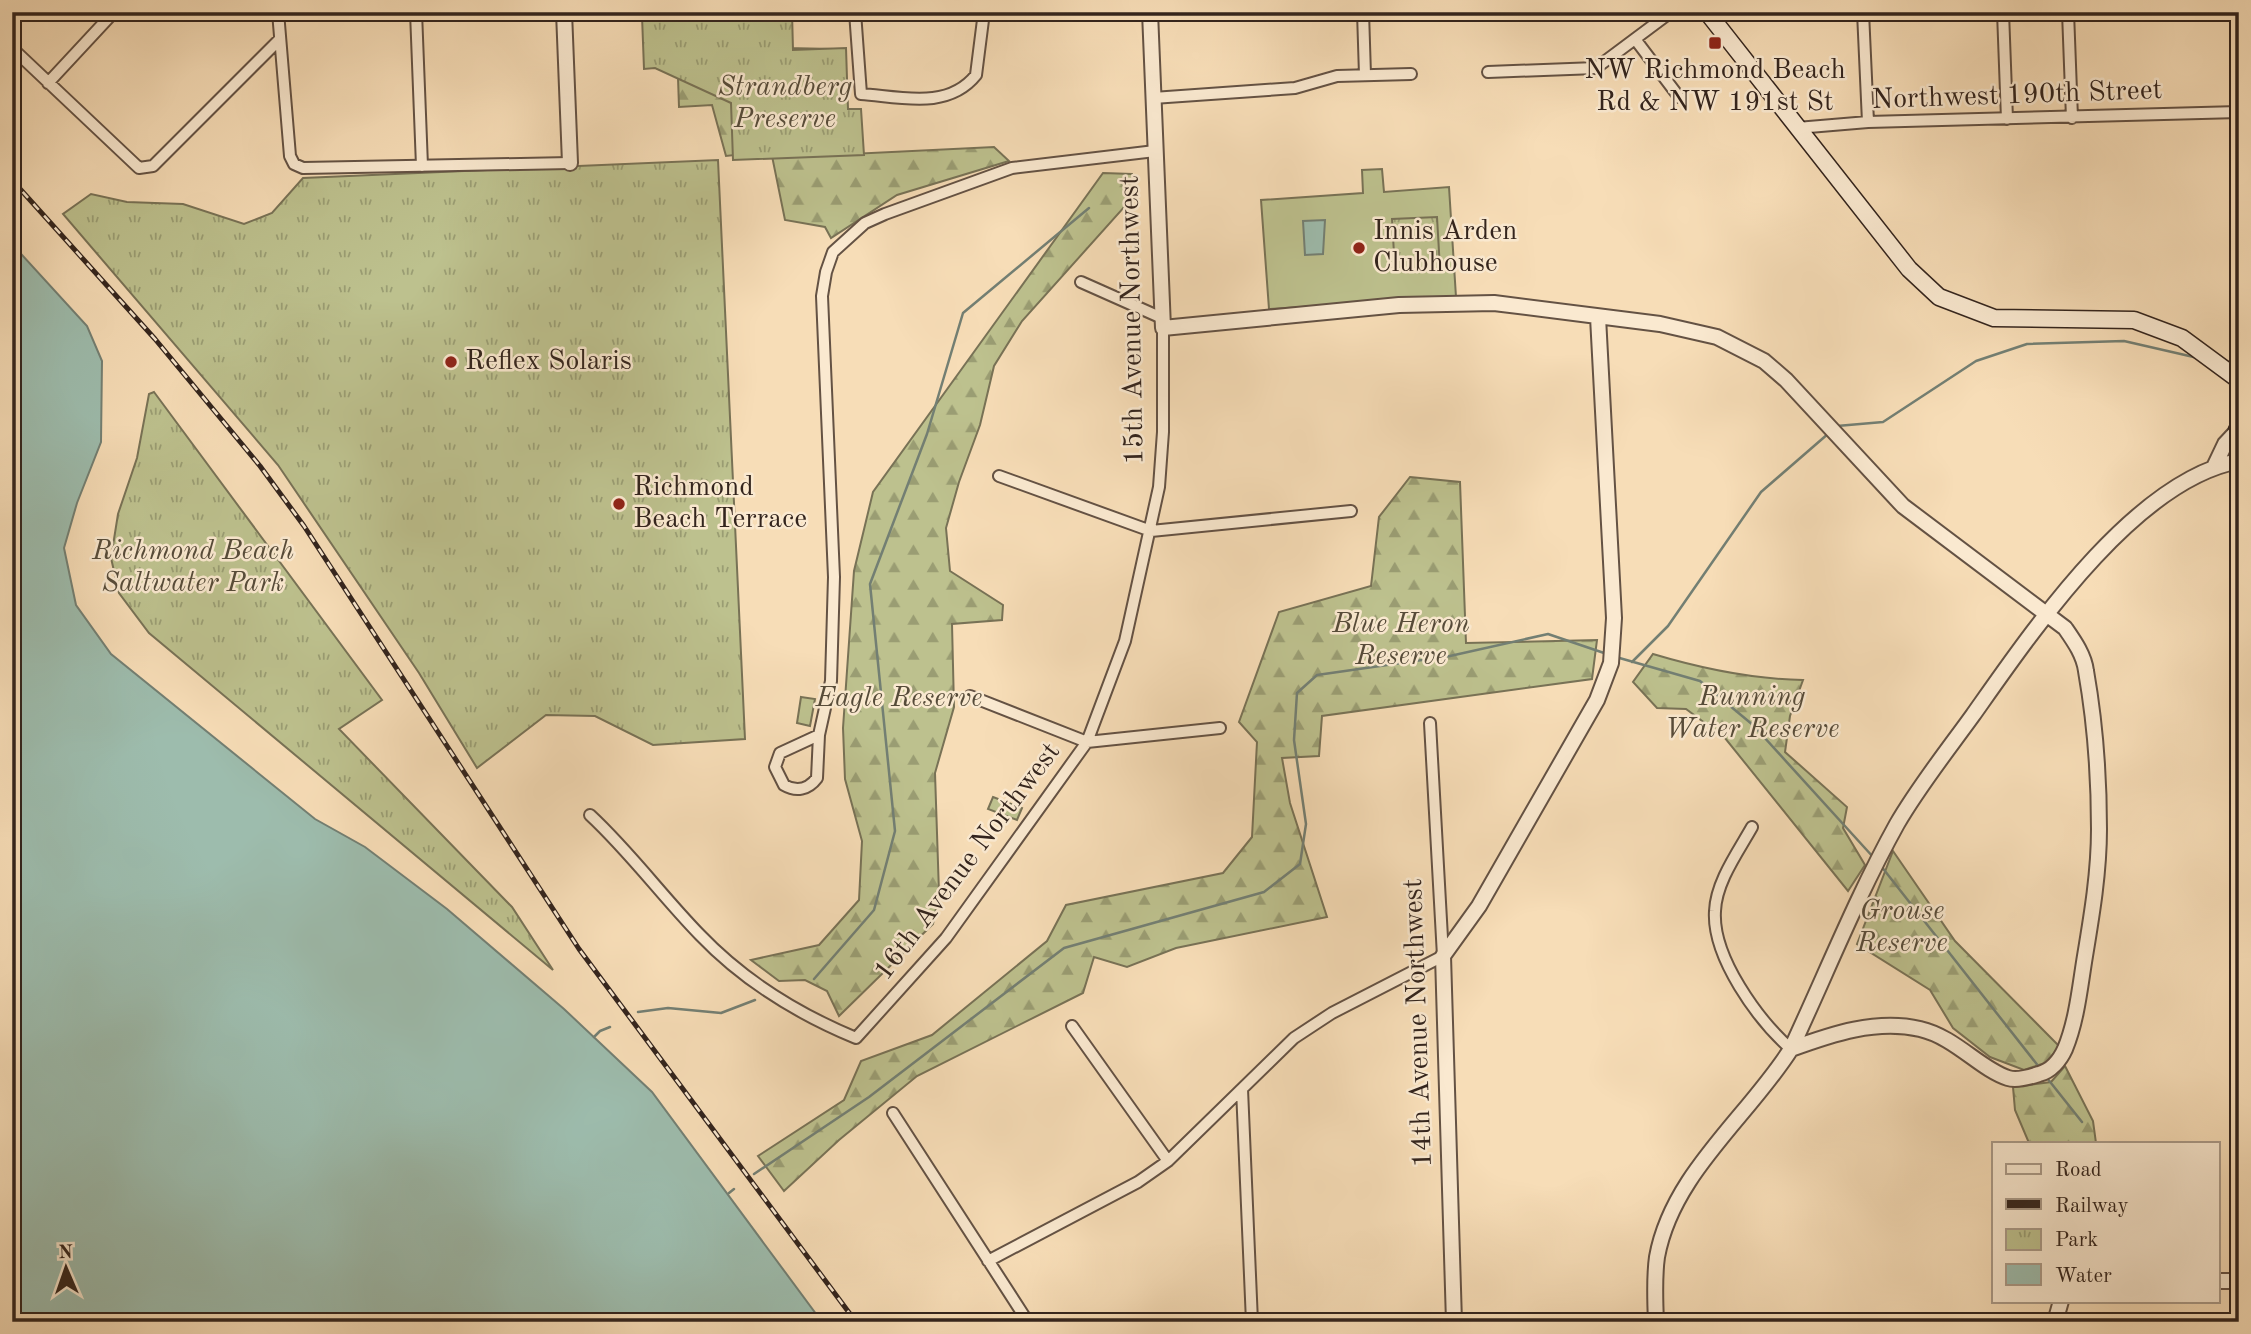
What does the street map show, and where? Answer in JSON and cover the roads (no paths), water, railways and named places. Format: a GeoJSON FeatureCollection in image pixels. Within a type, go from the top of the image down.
{"type":"FeatureCollection","features":[{"type":"Feature","properties":{"kind":"main road"},"geometry":{"type":"LineString","coordinates":[[1707,12],[1909,269],[1939,297],[1994,318],[2134,320],[2182,338],[2239,380]]}},
{"type":"Feature","properties":{"kind":"street"},"geometry":{"type":"LineString","coordinates":[[48,83],[114,12]]}},
{"type":"Feature","properties":{"kind":"street"},"geometry":{"type":"LineString","coordinates":[[278,12],[290,156],[294,164],[303,168],[570,163],[564,12]]}},
{"type":"Feature","properties":{"kind":"street"},"geometry":{"type":"LineString","coordinates":[[416,12],[422,166]]}},
{"type":"Feature","properties":{"kind":"street"},"geometry":{"type":"LineString","coordinates":[[855,12],[861,94],[945,97],[967,86],[976,75],[984,12]]}},
{"type":"Feature","properties":{"kind":"street","name":"15th Avenue Northwest"},"geometry":{"type":"LineString","coordinates":[[1087,742],[1125,641],[1159,487],[1163,432],[1163,323],[1150,12]]}},
{"type":"Feature","properties":{"kind":"street"},"geometry":{"type":"LineString","coordinates":[[1363,12],[1365,75]]}},
{"type":"Feature","properties":{"kind":"street"},"geometry":{"type":"LineString","coordinates":[[1488,72],[1596,68],[1671,12]]}},
{"type":"Feature","properties":{"kind":"street"},"geometry":{"type":"LineString","coordinates":[[1863,12],[1868,122]]}},
{"type":"Feature","properties":{"kind":"street"},"geometry":{"type":"LineString","coordinates":[[2003,12],[2007,119]]}},
{"type":"Feature","properties":{"kind":"street"},"geometry":{"type":"LineString","coordinates":[[2067,12],[2073,118]]}},
{"type":"Feature","properties":{"kind":"street"},"geometry":{"type":"LineString","coordinates":[[12,48],[139,168],[145,169],[152,166],[280,39]]}},
{"type":"Feature","properties":{"kind":"street"},"geometry":{"type":"LineString","coordinates":[[1635,39],[1679,97]]}},
{"type":"Feature","properties":{"kind":"street"},"geometry":{"type":"LineString","coordinates":[[1153,98],[1295,88],[1337,76],[1411,74]]}},
{"type":"Feature","properties":{"kind":"street","name":"Northwest 190th Street"},"geometry":{"type":"LineString","coordinates":[[1797,128],[1868,122],[2239,112]]}},
{"type":"Feature","properties":{"kind":"street"},"geometry":{"type":"LineString","coordinates":[[819,735],[780,752],[775,768],[784,785],[799,789],[809,786],[817,778],[819,735],[823,727],[831,681],[834,603],[822,296],[825,272],[834,252],[865,223],[981,177],[1044,162],[1155,151]]}},
{"type":"Feature","properties":{"kind":"street"},"geometry":{"type":"LineString","coordinates":[[1081,282],[1163,323],[1440,304],[1494,303],[1660,324],[1717,337],[1764,361],[1786,380],[1903,506],[2065,628],[2081,653],[2086,669],[2098,789],[2099,831],[2096,887],[2078,1002],[2064,1049],[2054,1065],[2043,1073],[2008,1078],[1949,1040],[1922,1029],[1898,1025],[1857,1029],[1791,1049]]}},
{"type":"Feature","properties":{"kind":"street"},"geometry":{"type":"LineString","coordinates":[[988,1261],[1138,1182],[1167,1161],[1294,1038],[1322,1019],[1443,956],[1485,895],[1597,700],[1611,663],[1614,618],[1598,317]]}},
{"type":"Feature","properties":{"kind":"street"},"geometry":{"type":"LineString","coordinates":[[2215,465],[2225,444],[2238,429]]}},
{"type":"Feature","properties":{"kind":"street"},"geometry":{"type":"LineString","coordinates":[[1656,1322],[1657,1257],[1673,1208],[1704,1161],[1777,1072],[1791,1049],[1898,822],[2047,615],[2085,568],[2137,516],[2215,465],[2239,461]]}},
{"type":"Feature","properties":{"kind":"street"},"geometry":{"type":"LineString","coordinates":[[999,476],[1151,531],[1351,511]]}},
{"type":"Feature","properties":{"kind":"street"},"geometry":{"type":"LineString","coordinates":[[970,696],[1087,742],[1220,728]]}},
{"type":"Feature","properties":{"kind":"street","name":"14th Avenue Northwest"},"geometry":{"type":"LineString","coordinates":[[1430,723],[1443,956],[1441,985],[1454,1322]]}},
{"type":"Feature","properties":{"kind":"street","name":"16th Avenue Northwest"},"geometry":{"type":"LineString","coordinates":[[590,815],[701,936],[741,972],[803,1016],[856,1038],[946,937],[1087,742]]}},
{"type":"Feature","properties":{"kind":"street"},"geometry":{"type":"LineString","coordinates":[[1752,827],[1722,883],[1715,909],[1716,932],[1725,958],[1743,989],[1771,1031],[1791,1049]]}},
{"type":"Feature","properties":{"kind":"street"},"geometry":{"type":"LineString","coordinates":[[1072,1026],[1167,1161]]}},
{"type":"Feature","properties":{"kind":"street"},"geometry":{"type":"LineString","coordinates":[[1242,1089],[1252,1322]]}},
{"type":"Feature","properties":{"kind":"street"},"geometry":{"type":"LineString","coordinates":[[893,1113],[1028,1322]]}},
{"type":"Feature","properties":{"kind":"street"},"geometry":{"type":"LineString","coordinates":[[2220,1281],[2239,1281]]}},
{"type":"Feature","properties":{"kind":"street"},"geometry":{"type":"LineString","coordinates":[[2055,1322],[2061,1302]]}},
{"type":"Feature","properties":{"kind":"water"},"geometry":{"type":"Polygon","coordinates":[[[1325,220],[1323,254],[1305,255],[1303,221],[1325,220]]]}},
{"type":"Feature","properties":{"kind":"water"},"geometry":{"type":"Polygon","coordinates":[[[12,244],[87,326],[102,361],[101,442],[77,503],[64,548],[76,605],[111,654],[315,819],[365,847],[447,909],[564,1009],[652,1092],[822,1322],[12,1322],[12,244]]]}},
{"type":"Feature","properties":{"kind":"waterway"},"geometry":{"type":"LineString","coordinates":[[814,979],[874,910],[895,831],[870,584],[927,434],[963,313],[1089,208]]}},
{"type":"Feature","properties":{"kind":"waterway"},"geometry":{"type":"LineString","coordinates":[[1837,426],[1883,422],[1976,361],[2027,344],[2124,341],[2198,358]]}},
{"type":"Feature","properties":{"kind":"waterway"},"geometry":{"type":"LineString","coordinates":[[1632,662],[1668,626],[1761,492],[1829,433]]}},
{"type":"Feature","properties":{"kind":"waterway"},"geometry":{"type":"LineString","coordinates":[[754,1174],[869,1097],[1064,948],[1264,892],[1300,864],[1306,824],[1294,740],[1297,693],[1317,675],[1450,656],[1548,634],[1607,654]]}},
{"type":"Feature","properties":{"kind":"waterway"},"geometry":{"type":"LineString","coordinates":[[1616,657],[1700,681],[1753,725],[1874,858]]}},
{"type":"Feature","properties":{"kind":"waterway"},"geometry":{"type":"LineString","coordinates":[[1881,866],[2039,1067]]}},
{"type":"Feature","properties":{"kind":"waterway"},"geometry":{"type":"LineString","coordinates":[[638,1012],[668,1008],[721,1013],[755,1000]]}},
{"type":"Feature","properties":{"kind":"waterway"},"geometry":{"type":"LineString","coordinates":[[594,1037],[610,1027]]}},
{"type":"Feature","properties":{"kind":"waterway"},"geometry":{"type":"LineString","coordinates":[[2047,1078],[2082,1122]]}},
{"type":"Feature","properties":{"kind":"waterway"},"geometry":{"type":"LineString","coordinates":[[729,1193],[734,1189]]}},
{"type":"Feature","properties":{"kind":"railway"},"geometry":{"type":"LineString","coordinates":[[12,180],[155,339],[260,466],[304,526],[579,949],[856,1322]]}},
{"type":"Feature","properties":{"kind":"place","name":"NW Richmond Beach Rd & NW 191st St"},"geometry":{"type":"Point","coordinates":[1715,43]}},
{"type":"Feature","properties":{"kind":"place","name":"Innis Arden Clubhouse"},"geometry":{"type":"Point","coordinates":[1359,248]}},
{"type":"Feature","properties":{"kind":"place","name":"Reflex Solaris"},"geometry":{"type":"Point","coordinates":[451,362]}},
{"type":"Feature","properties":{"kind":"place","name":"Richmond Beach Terrace"},"geometry":{"type":"Point","coordinates":[619,504]}},
{"type":"Feature","properties":{"kind":"park label","name":"Strandberg Preserve"},"geometry":{"type":"Point","coordinates":[785,104]}},
{"type":"Feature","properties":{"kind":"park label","name":"Richmond Beach Saltwater Park"},"geometry":{"type":"Point","coordinates":[193,568]}},
{"type":"Feature","properties":{"kind":"park label","name":"Blue Heron Reserve"},"geometry":{"type":"Point","coordinates":[1401,641]}},
{"type":"Feature","properties":{"kind":"park label","name":"Eagle Reserve"},"geometry":{"type":"Point","coordinates":[899,699]}},
{"type":"Feature","properties":{"kind":"park label","name":"Running Water Reserve"},"geometry":{"type":"Point","coordinates":[1752,714]}},
{"type":"Feature","properties":{"kind":"park label","name":"Grouse Reserve"},"geometry":{"type":"Point","coordinates":[1902,928]}}]}
